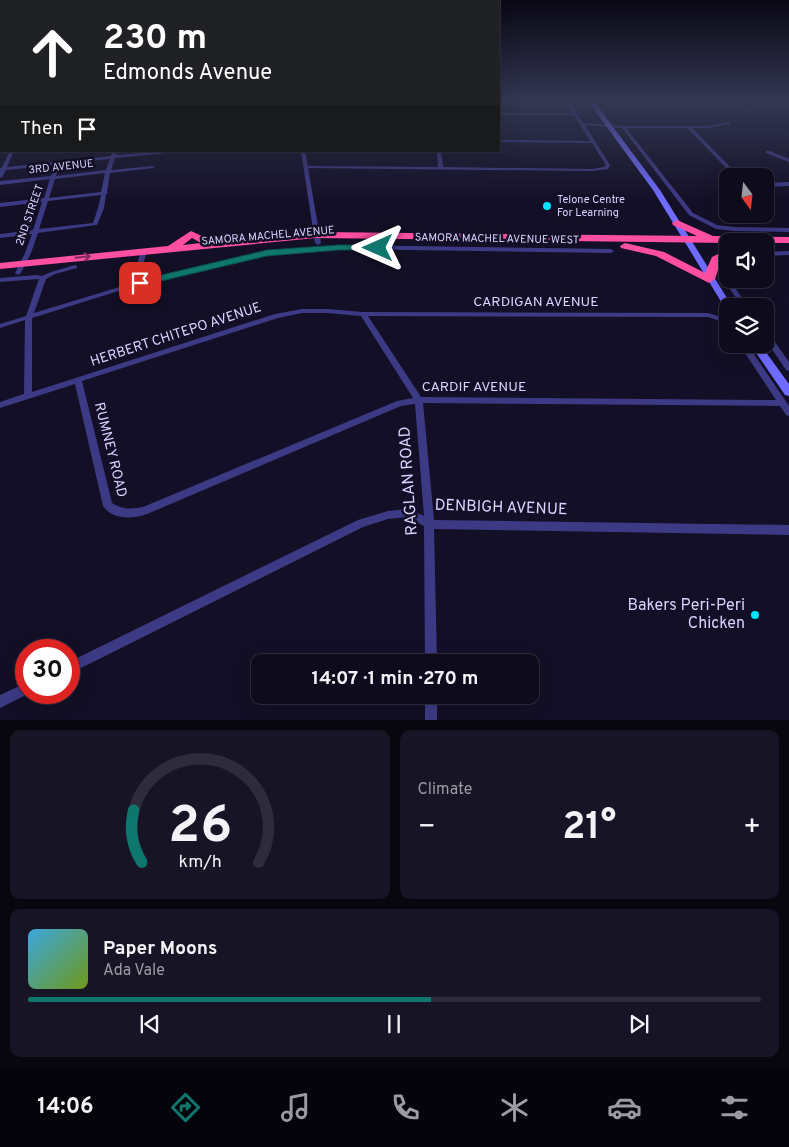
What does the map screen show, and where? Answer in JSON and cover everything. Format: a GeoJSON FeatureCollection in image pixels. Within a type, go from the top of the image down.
{"type":"FeatureCollection","features":[{"type":"Feature","properties":{"kind":"highway","name":"SAMORA MACHEL AVENUE"},"geometry":{"type":"LineString","coordinates":[[0,266],[20,268],[75,267],[143,256],[172,248],[317,239],[656,239],[683,234]]}},
{"type":"Feature","properties":{"kind":"highway","name":"SAMORA MACHEL AVENUE"},"geometry":{"type":"LineString","coordinates":[[0,275],[20,268],[317,239],[625,246],[683,234]]}},
{"type":"Feature","properties":{"kind":"highway"},"geometry":{"type":"LineString","coordinates":[[683,234],[715,239],[789,240]]}},
{"type":"Feature","properties":{"kind":"highway"},"geometry":{"type":"LineString","coordinates":[[683,234],[715,239]]}},
{"type":"Feature","properties":{"kind":"highway"},"geometry":{"type":"LineString","coordinates":[[683,234],[719,245]]}},
{"type":"Feature","properties":{"kind":"highway"},"geometry":{"type":"LineString","coordinates":[[625,246],[660,254],[709,279],[716,259],[719,257]]}},
{"type":"Feature","properties":{"kind":"highway"},"geometry":{"type":"LineString","coordinates":[[774,248],[789,248]]}},
{"type":"Feature","properties":{"kind":"main road"},"geometry":{"type":"LineString","coordinates":[[615,134],[683,234],[722,298]]}},
{"type":"Feature","properties":{"kind":"main road"},"geometry":{"type":"LineString","coordinates":[[761,353],[789,392]]}},
{"type":"Feature","properties":{"kind":"street"},"geometry":{"type":"LineString","coordinates":[[305,167],[592,170],[606,168],[608,165],[587,134]]}},
{"type":"Feature","properties":{"kind":"street"},"geometry":{"type":"LineString","coordinates":[[628,134],[691,214],[716,227],[734,230],[789,230]]}},
{"type":"Feature","properties":{"kind":"street"},"geometry":{"type":"LineString","coordinates":[[695,134],[729,168]]}},
{"type":"Feature","properties":{"kind":"street"},"geometry":{"type":"LineString","coordinates":[[500,141],[592,142]]}},
{"type":"Feature","properties":{"kind":"street"},"geometry":{"type":"LineString","coordinates":[[0,177],[2,169],[11,152]]}},
{"type":"Feature","properties":{"kind":"street"},"geometry":{"type":"LineString","coordinates":[[2,169],[114,154],[163,152]]}},
{"type":"Feature","properties":{"kind":"street"},"geometry":{"type":"LineString","coordinates":[[303,152],[317,239]]}},
{"type":"Feature","properties":{"kind":"street"},"geometry":{"type":"LineString","coordinates":[[439,152],[441,169]]}},
{"type":"Feature","properties":{"kind":"street"},"geometry":{"type":"LineString","coordinates":[[768,152],[789,162]]}},
{"type":"Feature","properties":{"kind":"street"},"geometry":{"type":"LineString","coordinates":[[0,236],[95,224],[105,193],[108,172],[114,154]]}},
{"type":"Feature","properties":{"kind":"street","name":"2ND STREET"},"geometry":{"type":"LineString","coordinates":[[20,268],[46,201],[58,163]]}},
{"type":"Feature","properties":{"kind":"street","name":"3RD AVENUE"},"geometry":{"type":"LineString","coordinates":[[0,183],[153,167]]}},
{"type":"Feature","properties":{"kind":"street"},"geometry":{"type":"LineString","coordinates":[[774,185],[789,184]]}},
{"type":"Feature","properties":{"kind":"street"},"geometry":{"type":"LineString","coordinates":[[0,205],[105,193]]}},
{"type":"Feature","properties":{"kind":"street","name":"SAMORA MACHEL AVENUE WEST"},"geometry":{"type":"LineString","coordinates":[[0,326],[140,283],[267,253],[331,248],[611,251]]}},
{"type":"Feature","properties":{"kind":"street"},"geometry":{"type":"LineString","coordinates":[[774,254],[789,253]]}},
{"type":"Feature","properties":{"kind":"street"},"geometry":{"type":"LineString","coordinates":[[140,283],[143,256]]}},
{"type":"Feature","properties":{"kind":"street"},"geometry":{"type":"LineString","coordinates":[[0,280],[39,278],[75,267]]}},
{"type":"Feature","properties":{"kind":"street"},"geometry":{"type":"LineString","coordinates":[[28,396],[29,318],[39,278]]}},
{"type":"Feature","properties":{"kind":"street","name":"HERBERT CHITEPO AVENUE"},"geometry":{"type":"LineString","coordinates":[[0,405],[277,316],[302,311],[363,314]]}},
{"type":"Feature","properties":{"kind":"street","name":"CARDIGAN AVENUE"},"geometry":{"type":"LineString","coordinates":[[363,314],[708,315],[719,317]]}},
{"type":"Feature","properties":{"kind":"street","name":"RAGLAN ROAD"},"geometry":{"type":"LineString","coordinates":[[363,314],[419,400],[429,524],[431,654]]}},
{"type":"Feature","properties":{"kind":"street"},"geometry":{"type":"LineString","coordinates":[[774,347],[789,368]]}},
{"type":"Feature","properties":{"kind":"street"},"geometry":{"type":"LineString","coordinates":[[749,353],[789,413]]}},
{"type":"Feature","properties":{"kind":"street","name":"RUMNEY ROAD"},"geometry":{"type":"LineString","coordinates":[[78,380],[108,506],[118,513],[129,514]]}},
{"type":"Feature","properties":{"kind":"street","name":"CARDIF AVENUE"},"geometry":{"type":"LineString","coordinates":[[129,514],[144,511],[400,403],[419,400],[782,402]]}},
{"type":"Feature","properties":{"kind":"street","name":"DENBIGH AVENUE"},"geometry":{"type":"LineString","coordinates":[[80,663],[361,523],[388,515],[408,513],[429,524],[789,530]]}},
{"type":"Feature","properties":{"kind":"street"},"geometry":{"type":"LineString","coordinates":[[0,702],[15,694]]}},
{"type":"Feature","properties":{"kind":"street"},"geometry":{"type":"LineString","coordinates":[[431,704],[431,720]]}},
{"type":"Feature","properties":{"kind":"place","name":"Telone Centre For Learning"},"geometry":{"type":"Point","coordinates":[547,206]}},
{"type":"Feature","properties":{"kind":"place","name":"Bakers Peri-Peri Chicken"},"geometry":{"type":"Point","coordinates":[755,615]}},
{"type":"Feature","properties":{"kind":"route"},"geometry":{"type":"LineString","coordinates":[[140,283],[267,253],[339,247],[378,248]]}}]}
